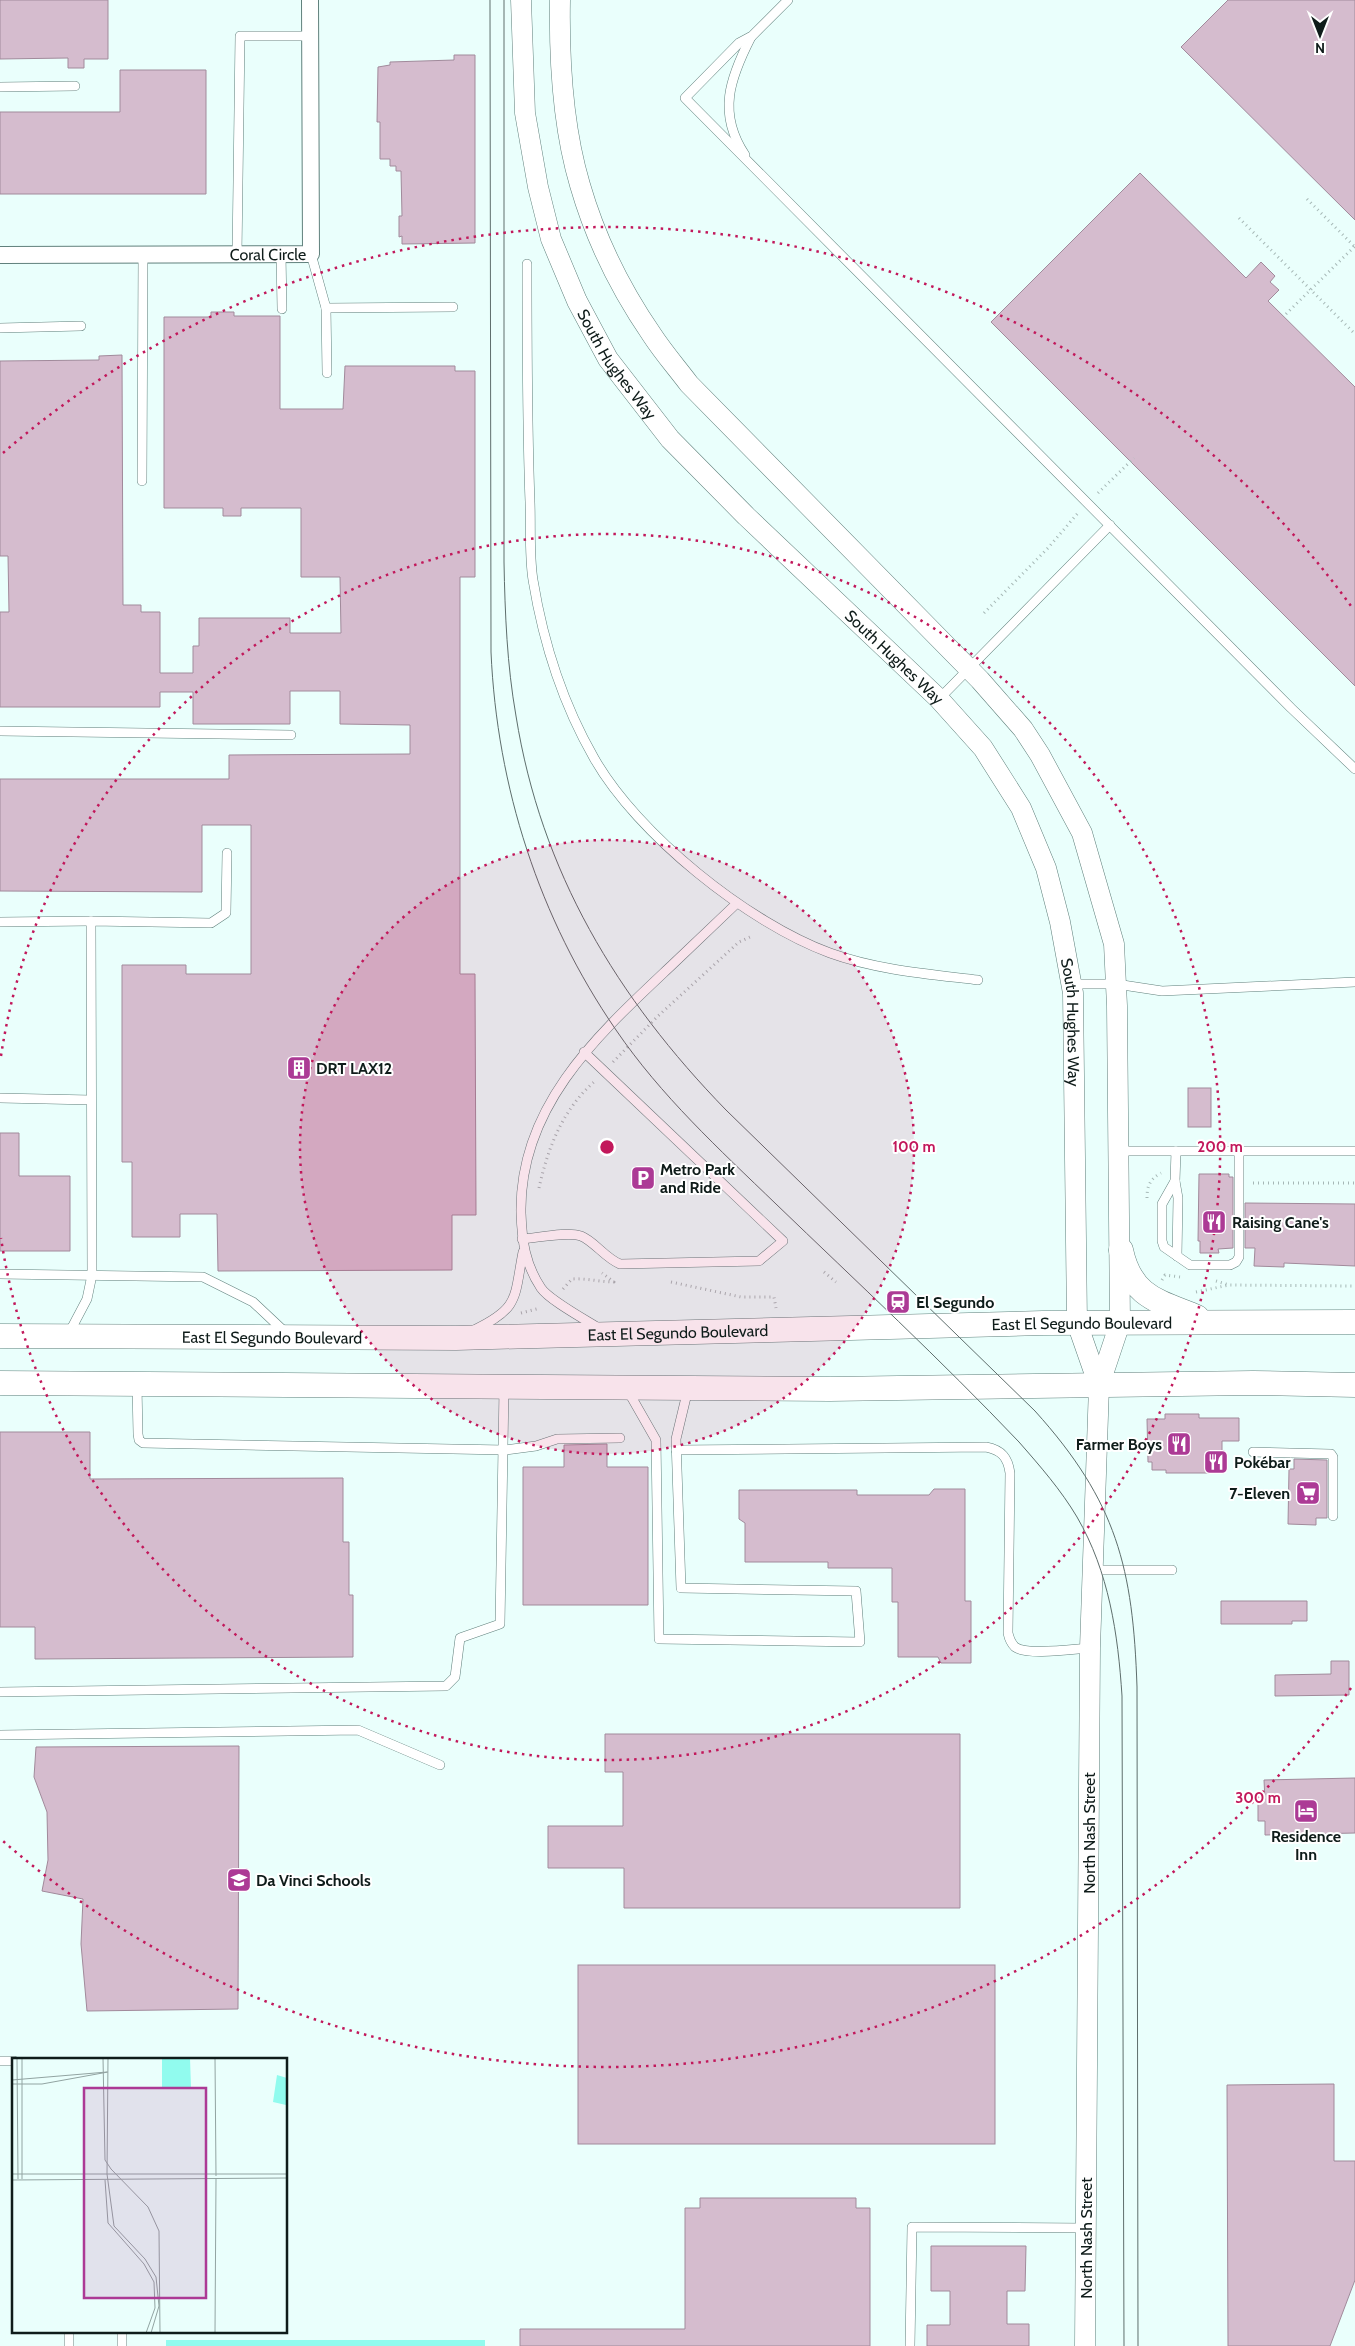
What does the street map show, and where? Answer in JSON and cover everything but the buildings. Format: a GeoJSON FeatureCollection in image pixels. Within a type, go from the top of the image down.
{"type":"FeatureCollection","features":[{"type":"Feature","properties":{"kind":"main road"},"geometry":{"type":"LineString","coordinates":[[1120,1250],[1130,1277],[1155,1301],[1210,1323]]}},
{"type":"Feature","properties":{"kind":"main road","name":"East El Segundo Boulevard"},"geometry":{"type":"LineString","coordinates":[[0,1336],[456,1338],[1077,1323],[1355,1322]]}},
{"type":"Feature","properties":{"kind":"main road"},"geometry":{"type":"LineString","coordinates":[[0,1383],[504,1388],[898,1389],[1253,1383],[1355,1384]]}},
{"type":"Feature","properties":{"kind":"street","name":"Coral Circle"},"geometry":{"type":"LineString","coordinates":[[0,255],[311,254],[310,0]]}},
{"type":"Feature","properties":{"kind":"street","name":"South Hughes Way"},"geometry":{"type":"LineString","coordinates":[[522,0],[525,114],[538,187],[551,239],[577,301],[608,359],[670,439],[746,516],[939,699],[983,748],[1021,808],[1046,868],[1060,922],[1072,984],[1077,1323],[1099,1386]]}},
{"type":"Feature","properties":{"kind":"street"},"geometry":{"type":"LineString","coordinates":[[560,0],[560,37],[565,108],[579,184],[597,233],[628,296],[652,336],[689,384],[969,668],[1023,729],[1040,755],[1082,833],[1114,944],[1119,1151],[1120,1323]]}},
{"type":"Feature","properties":{"kind":"street","name":"North Nash Street"},"geometry":{"type":"LineString","coordinates":[[1085,2346],[1090,1648],[1099,1386],[1120,1323]]}},
{"type":"Feature","properties":{"kind":"lane"},"geometry":{"type":"LineString","coordinates":[[788,0],[752,36],[739,43],[685,98],[754,170],[892,305],[1291,708],[1355,769]]}},
{"type":"Feature","properties":{"kind":"lane"},"geometry":{"type":"LineString","coordinates":[[237,254],[240,36],[310,36]]}},
{"type":"Feature","properties":{"kind":"lane"},"geometry":{"type":"LineString","coordinates":[[752,36],[731,79],[727,106],[736,140],[754,170]]}},
{"type":"Feature","properties":{"kind":"lane"},"geometry":{"type":"LineString","coordinates":[[0,87],[75,86]]}},
{"type":"Feature","properties":{"kind":"lane"},"geometry":{"type":"LineString","coordinates":[[142,480],[143,254]]}},
{"type":"Feature","properties":{"kind":"lane"},"geometry":{"type":"LineString","coordinates":[[282,254],[282,309]]}},
{"type":"Feature","properties":{"kind":"lane"},"geometry":{"type":"LineString","coordinates":[[311,254],[326,308],[327,373]]}},
{"type":"Feature","properties":{"kind":"lane"},"geometry":{"type":"LineString","coordinates":[[527,264],[527,443],[532,578],[550,655],[569,705],[594,758],[623,799],[660,840],[736,904],[830,953],[896,970],[978,980]]}},
{"type":"Feature","properties":{"kind":"lane"},"geometry":{"type":"LineString","coordinates":[[326,308],[452,307]]}},
{"type":"Feature","properties":{"kind":"lane"},"geometry":{"type":"LineString","coordinates":[[0,328],[81,326]]}},
{"type":"Feature","properties":{"kind":"lane"},"geometry":{"type":"LineString","coordinates":[[939,699],[1110,525]]}},
{"type":"Feature","properties":{"kind":"lane"},"geometry":{"type":"LineString","coordinates":[[0,731],[291,735]]}},
{"type":"Feature","properties":{"kind":"lane"},"geometry":{"type":"LineString","coordinates":[[0,922],[211,922],[226,913],[227,853]]}},
{"type":"Feature","properties":{"kind":"lane"},"geometry":{"type":"LineString","coordinates":[[606,1334],[542,1290],[524,1252],[521,1200],[525,1168],[534,1135],[551,1098],[584,1052],[643,991],[736,904]]}},
{"type":"Feature","properties":{"kind":"lane"},"geometry":{"type":"LineString","coordinates":[[66,1337],[87,1299],[92,1275],[92,922]]}},
{"type":"Feature","properties":{"kind":"lane"},"geometry":{"type":"LineString","coordinates":[[1072,984],[1116,984],[1162,991],[1355,982]]}},
{"type":"Feature","properties":{"kind":"lane"},"geometry":{"type":"LineString","coordinates":[[522,1239],[569,1235],[582,1236],[612,1261],[620,1264],[759,1261],[783,1241],[584,1052]]}},
{"type":"Feature","properties":{"kind":"lane"},"geometry":{"type":"LineString","coordinates":[[0,1098],[92,1100]]}},
{"type":"Feature","properties":{"kind":"lane"},"geometry":{"type":"LineString","coordinates":[[1119,1151],[1355,1151]]}},
{"type":"Feature","properties":{"kind":"lane"},"geometry":{"type":"LineString","coordinates":[[1176,1151],[1175,1181],[1178,1198],[1177,1256]]}},
{"type":"Feature","properties":{"kind":"lane"},"geometry":{"type":"LineString","coordinates":[[1175,1181],[1162,1204],[1164,1247],[1190,1265],[1230,1266],[1236,1262],[1238,1257],[1239,1151]]}},
{"type":"Feature","properties":{"kind":"lane"},"geometry":{"type":"LineString","coordinates":[[456,1338],[490,1322],[508,1309],[514,1302],[524,1252]]}},
{"type":"Feature","properties":{"kind":"lane"},"geometry":{"type":"LineString","coordinates":[[0,1274],[203,1277],[253,1302],[291,1337]]}},
{"type":"Feature","properties":{"kind":"lane"},"geometry":{"type":"LineString","coordinates":[[137,1383],[138,1434],[139,1440],[143,1443],[505,1450],[536,1446],[558,1439],[620,1438]]}},
{"type":"Feature","properties":{"kind":"lane"},"geometry":{"type":"LineString","coordinates":[[0,1692],[446,1686],[455,1678],[460,1638],[500,1624],[505,1450],[504,1388]]}},
{"type":"Feature","properties":{"kind":"lane"},"geometry":{"type":"LineString","coordinates":[[626,1388],[656,1440],[659,1639],[860,1642],[856,1591],[681,1588],[676,1439],[688,1388]]}},
{"type":"Feature","properties":{"kind":"lane"},"geometry":{"type":"LineString","coordinates":[[676,1450],[986,1447],[997,1449],[1009,1464],[1010,1473],[1008,1632],[1010,1640],[1015,1647],[1026,1651],[1090,1648]]}},
{"type":"Feature","properties":{"kind":"lane"},"geometry":{"type":"LineString","coordinates":[[1253,1452],[1331,1454],[1333,1457],[1333,1516]]}},
{"type":"Feature","properties":{"kind":"lane"},"geometry":{"type":"LineString","coordinates":[[1093,1570],[1172,1570]]}},
{"type":"Feature","properties":{"kind":"lane"},"geometry":{"type":"LineString","coordinates":[[0,1735],[358,1730],[440,1765]]}},
{"type":"Feature","properties":{"kind":"lane"},"geometry":{"type":"LineString","coordinates":[[910,2346],[912,2227],[1086,2228]]}},
{"type":"Feature","properties":{"kind":"path"},"geometry":{"type":"LineString","coordinates":[[1286,314],[1355,246],[1308,199]]}},
{"type":"Feature","properties":{"kind":"path"},"geometry":{"type":"LineString","coordinates":[[1238,218],[1355,334]]}},
{"type":"Feature","properties":{"kind":"path"},"geometry":{"type":"LineString","coordinates":[[1098,494],[1134,458]]}},
{"type":"Feature","properties":{"kind":"path"},"geometry":{"type":"LineString","coordinates":[[984,613],[1048,548],[1079,512]]}},
{"type":"Feature","properties":{"kind":"path"},"geometry":{"type":"LineString","coordinates":[[539,1191],[544,1167],[558,1129],[580,1093],[605,1071],[657,1017],[673,1005],[739,942],[750,937]]}},
{"type":"Feature","properties":{"kind":"path"},"geometry":{"type":"LineString","coordinates":[[1252,1174],[1252,1183],[1355,1183]]}},
{"type":"Feature","properties":{"kind":"path"},"geometry":{"type":"LineString","coordinates":[[559,1293],[572,1279],[585,1278],[597,1282],[614,1282],[601,1272]]}},
{"type":"Feature","properties":{"kind":"path"},"geometry":{"type":"LineString","coordinates":[[824,1272],[836,1282]]}},
{"type":"Feature","properties":{"kind":"path"},"geometry":{"type":"LineString","coordinates":[[1165,1275],[1184,1278]]}},
{"type":"Feature","properties":{"kind":"path"},"geometry":{"type":"LineString","coordinates":[[1165,1275],[1171,1280]]}},
{"type":"Feature","properties":{"kind":"path"},"geometry":{"type":"LineString","coordinates":[[1160,1282],[1165,1275]]}},
{"type":"Feature","properties":{"kind":"path"},"geometry":{"type":"LineString","coordinates":[[1214,1280],[1230,1285]]}},
{"type":"Feature","properties":{"kind":"path"},"geometry":{"type":"LineString","coordinates":[[671,1282],[741,1297],[774,1297],[776,1308]]}},
{"type":"Feature","properties":{"kind":"path"},"geometry":{"type":"LineString","coordinates":[[1192,1292],[1207,1291],[1230,1285],[1355,1286]]}},
{"type":"Feature","properties":{"kind":"path"},"geometry":{"type":"LineString","coordinates":[[516,1314],[541,1307]]}},
{"type":"Feature","properties":{"kind":"shaded area"},"geometry":{"type":"Polygon","coordinates":[[[166,2340],[485,2340],[485,2346],[166,2346],[166,2340]]]}},
{"type":"Feature","properties":{"kind":"tram line"},"geometry":{"type":"LineString","coordinates":[[490,0],[491,652],[502,752],[513,801],[527,850],[544,897],[565,943],[589,987],[633,1054],[671,1100],[712,1142],[929,1351],[1019,1442],[1050,1478],[1071,1507],[1097,1559],[1110,1604],[1118,1650],[1122,1696],[1124,2346]]}},
{"type":"Feature","properties":{"kind":"tram line"},"geometry":{"type":"LineString","coordinates":[[504,0],[504,562],[506,620],[510,678],[516,716],[528,773],[544,828],[565,880],[590,930],[618,977],[651,1023],[726,1110],[1035,1411],[1063,1444],[1085,1476],[1102,1507],[1115,1538],[1125,1571],[1131,1606],[1137,1687],[1138,2346]]}},
{"type":"Feature","properties":{"kind":"place","name":"DRT LAX12"},"geometry":{"type":"Point","coordinates":[299,1068]}},
{"type":"Feature","properties":{"kind":"place","name":"Metro Park and Ride"},"geometry":{"type":"Point","coordinates":[643,1178]}},
{"type":"Feature","properties":{"kind":"place","name":"Raising Cane's"},"geometry":{"type":"Point","coordinates":[1214,1222]}},
{"type":"Feature","properties":{"kind":"place","name":"El Segundo"},"geometry":{"type":"Point","coordinates":[898,1302]}},
{"type":"Feature","properties":{"kind":"place","name":"Farmer Boys"},"geometry":{"type":"Point","coordinates":[1179,1444]}},
{"type":"Feature","properties":{"kind":"place","name":"Pokébar"},"geometry":{"type":"Point","coordinates":[1216,1462]}},
{"type":"Feature","properties":{"kind":"place","name":"7-Eleven"},"geometry":{"type":"Point","coordinates":[1308,1493]}},
{"type":"Feature","properties":{"kind":"place","name":"Residence Inn"},"geometry":{"type":"Point","coordinates":[1306,1811]}},
{"type":"Feature","properties":{"kind":"place","name":"Da Vinci Schools"},"geometry":{"type":"Point","coordinates":[239,1880]}}]}
